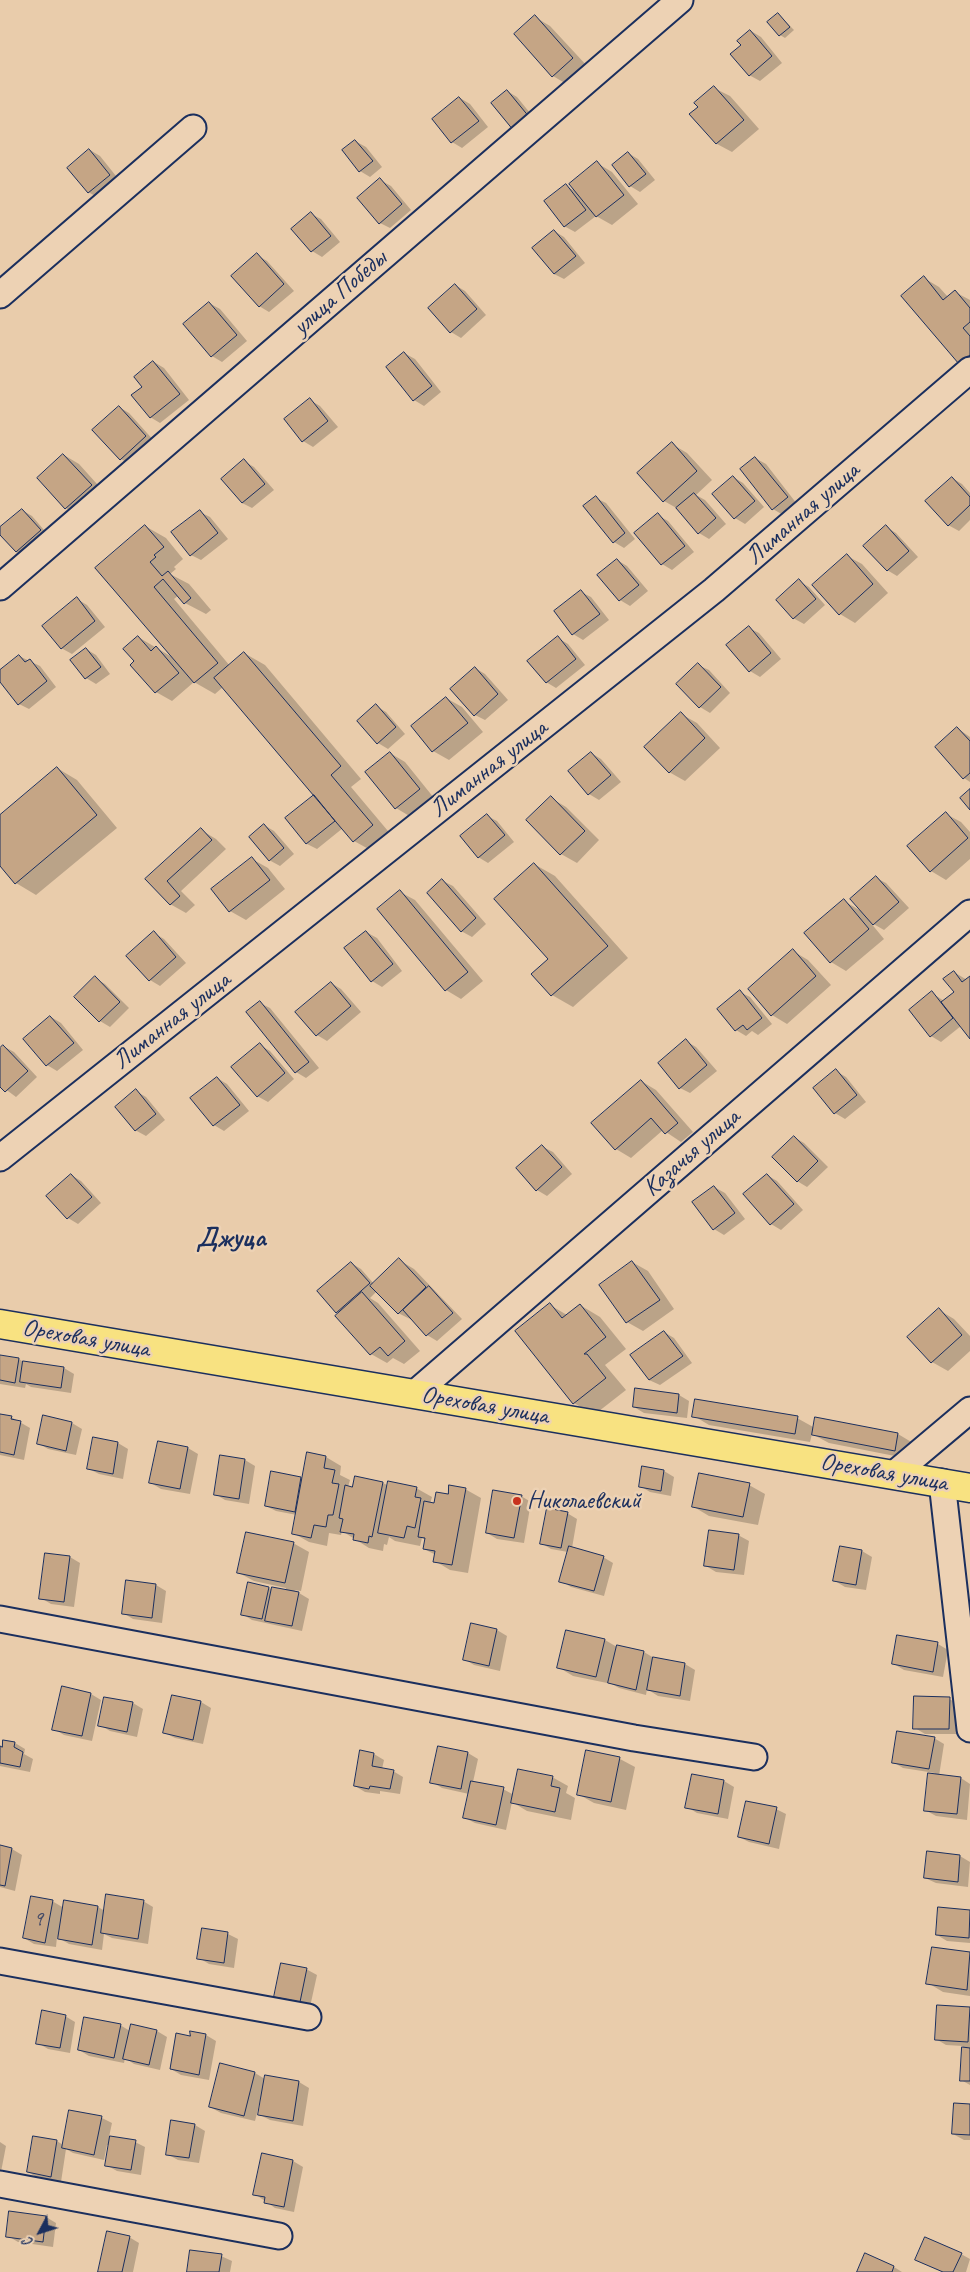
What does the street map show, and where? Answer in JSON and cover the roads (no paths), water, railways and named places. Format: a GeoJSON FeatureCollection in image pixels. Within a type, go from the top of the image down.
{"type":"FeatureCollection","features":[{"type":"Feature","properties":{"kind":"main road","name":"Ореховая улица"},"geometry":{"type":"LineString","coordinates":[[0,1324],[970,1488]]}},
{"type":"Feature","properties":{"kind":"street","name":"улица Победы"},"geometry":{"type":"LineString","coordinates":[[0,587],[680,0]]}},
{"type":"Feature","properties":{"kind":"street"},"geometry":{"type":"LineString","coordinates":[[0,294],[193,128]]}},
{"type":"Feature","properties":{"kind":"street","name":"Лиманная улица"},"geometry":{"type":"LineString","coordinates":[[0,1158],[714,590],[970,370]]}},
{"type":"Feature","properties":{"kind":"street","name":"Казачья улица"},"geometry":{"type":"LineString","coordinates":[[414,1394],[970,913]]}},
{"type":"Feature","properties":{"kind":"street"},"geometry":{"type":"LineString","coordinates":[[894,1474],[970,1410]]}},
{"type":"Feature","properties":{"kind":"street"},"geometry":{"type":"LineString","coordinates":[[942,1482],[970,1729]]}},
{"type":"Feature","properties":{"kind":"street"},"geometry":{"type":"LineString","coordinates":[[0,1619],[625,1736],[754,1757]]}},
{"type":"Feature","properties":{"kind":"street"},"geometry":{"type":"LineString","coordinates":[[0,1961],[308,2017]]}},
{"type":"Feature","properties":{"kind":"street"},"geometry":{"type":"LineString","coordinates":[[0,2184],[280,2236]]}},
{"type":"Feature","properties":{"kind":"place","name":"Николаевский"},"geometry":{"type":"Point","coordinates":[517,1501]}},
{"type":"Feature","properties":{"kind":"district","name":"Джуца"},"geometry":{"type":"Point","coordinates":[231,1239]}}]}
